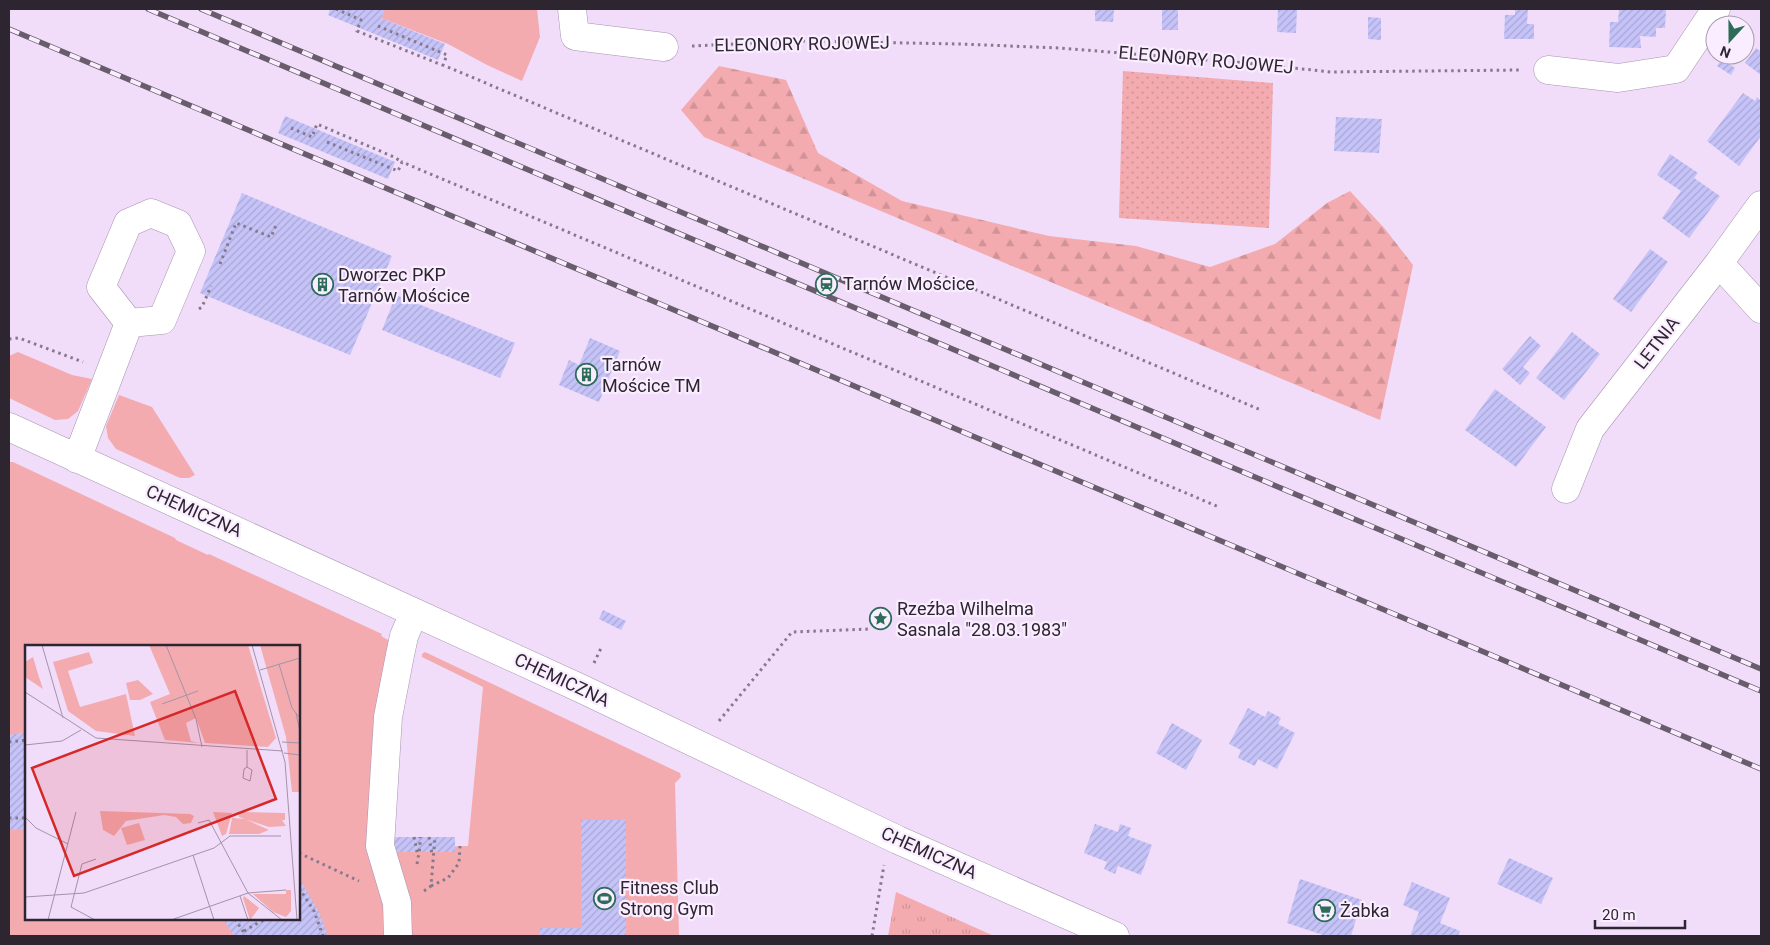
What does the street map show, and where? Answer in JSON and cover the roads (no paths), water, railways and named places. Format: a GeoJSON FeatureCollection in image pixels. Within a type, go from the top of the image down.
{"type":"FeatureCollection","features":[{"type":"Feature","properties":{"kind":"street"},"geometry":{"type":"LineString","coordinates":[[572,9],[575,36],[664,47]]}},
{"type":"Feature","properties":{"kind":"street"},"geometry":{"type":"LineString","coordinates":[[1548,70],[1618,78],[1676,68],[1716,9]]}},
{"type":"Feature","properties":{"kind":"street","name":"LETNIA"},"geometry":{"type":"LineString","coordinates":[[1566,489],[1590,429],[1719,264],[1761,205]]}},
{"type":"Feature","properties":{"kind":"street"},"geometry":{"type":"LineString","coordinates":[[1719,264],[1761,309]]}},
{"type":"Feature","properties":{"kind":"street"},"geometry":{"type":"LineString","coordinates":[[77,459],[129,323]]}},
{"type":"Feature","properties":{"kind":"street","name":"CHEMICZNA"},"geometry":{"type":"LineString","coordinates":[[9,427],[582,689],[898,840],[1114,936]]}},
{"type":"Feature","properties":{"kind":"street"},"geometry":{"type":"LineString","coordinates":[[398,936],[397,903],[380,846],[388,716],[404,636],[414,613]]}},
{"type":"Feature","properties":{"kind":"railway"},"geometry":{"type":"LineString","coordinates":[[148,9],[1761,691]]}},
{"type":"Feature","properties":{"kind":"railway"},"geometry":{"type":"LineString","coordinates":[[201,9],[1761,669]]}},
{"type":"Feature","properties":{"kind":"railway"},"geometry":{"type":"LineString","coordinates":[[9,29],[1761,769]]}},
{"type":"Feature","properties":{"kind":"place","name":"Tarnów Mościce"},"geometry":{"type":"Point","coordinates":[827,284]}},
{"type":"Feature","properties":{"kind":"place","name":"Dworzec PKP Tarnów Mościce"},"geometry":{"type":"Point","coordinates":[322,285]}},
{"type":"Feature","properties":{"kind":"place","name":"Tarnów Mościce TM"},"geometry":{"type":"Point","coordinates":[586,375]}},
{"type":"Feature","properties":{"kind":"place","name":"Rzeźba Wilhelma Sasnala \"28.03.1983\""},"geometry":{"type":"Point","coordinates":[881,619]}},
{"type":"Feature","properties":{"kind":"place","name":"Fitness Club Strong Gym"},"geometry":{"type":"Point","coordinates":[604,898]}},
{"type":"Feature","properties":{"kind":"place","name":"Żabka"},"geometry":{"type":"Point","coordinates":[1324,911]}}]}
